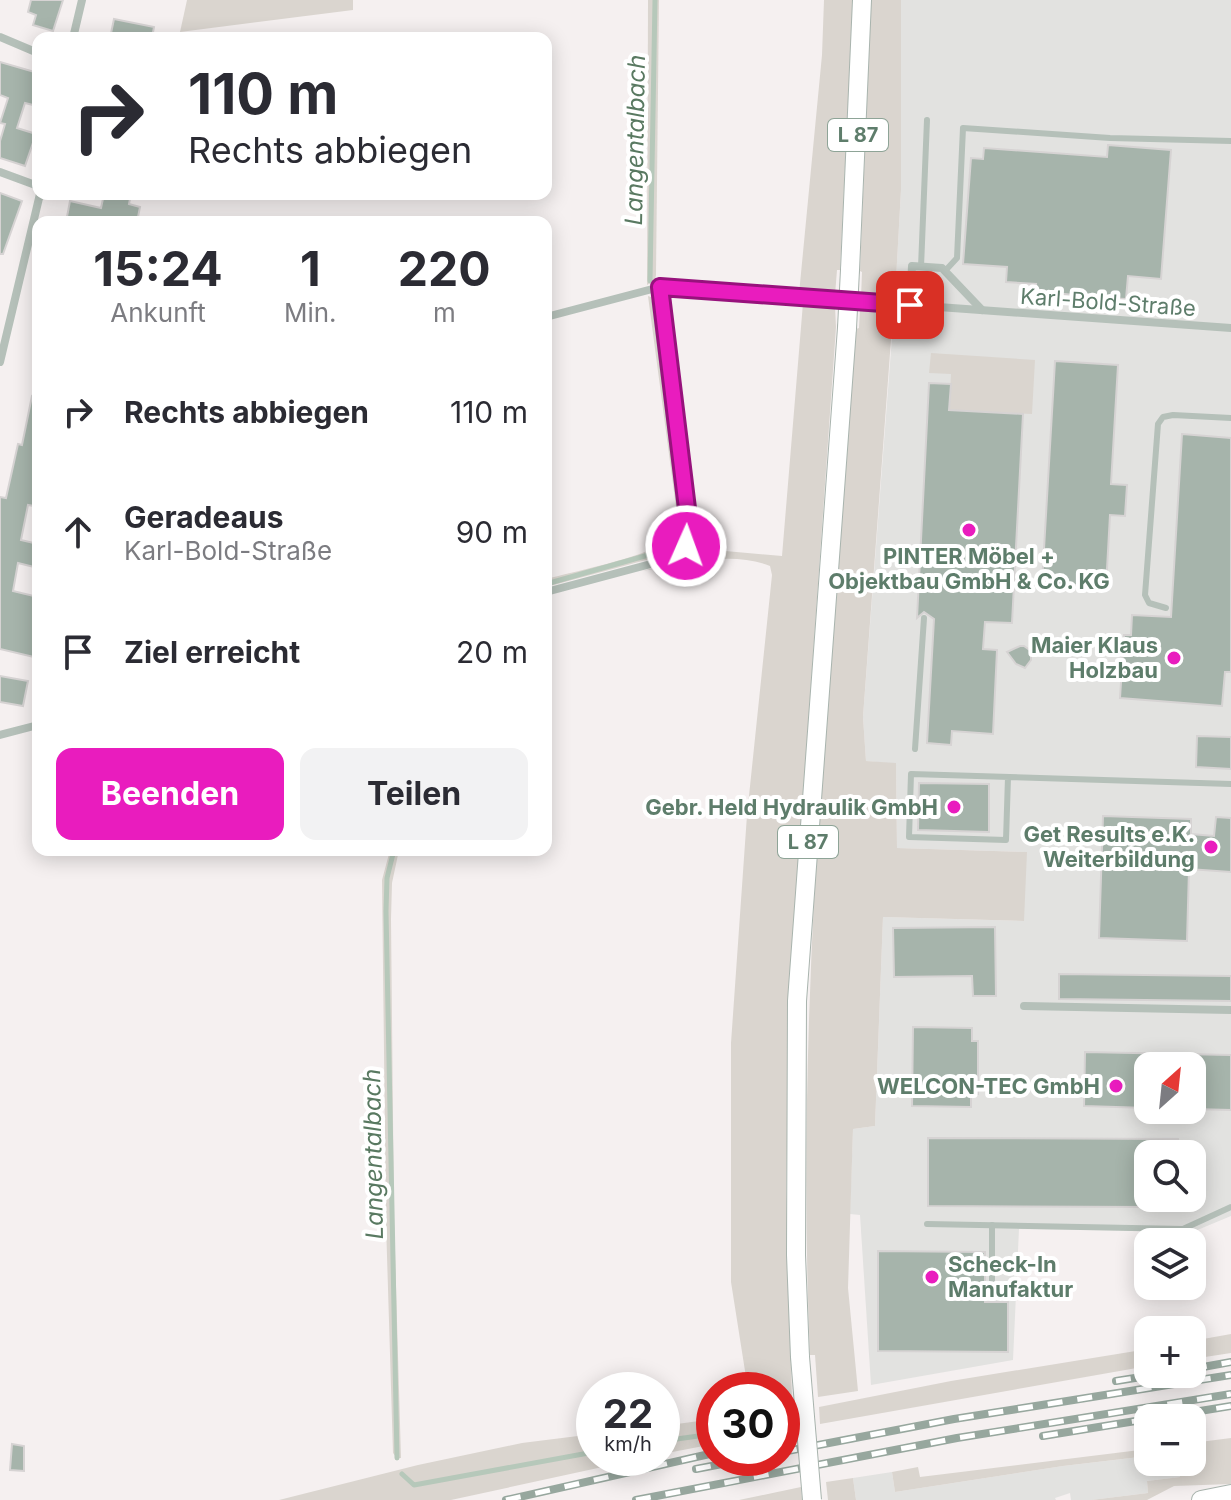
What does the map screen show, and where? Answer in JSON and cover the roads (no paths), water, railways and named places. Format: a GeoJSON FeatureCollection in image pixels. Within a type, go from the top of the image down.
{"type":"FeatureCollection","features":[{"type":"Feature","properties":{"kind":"main road","name":"L 87"},"geometry":{"type":"LineString","coordinates":[[812,1500],[800,1357],[796,1240],[797,1001],[847,328],[862,0]]}},
{"type":"Feature","properties":{"kind":"main road"},"geometry":{"type":"LineString","coordinates":[[1201,1500],[1231,1494]]}},
{"type":"Feature","properties":{"kind":"street"},"geometry":{"type":"LineString","coordinates":[[74,32],[82,0]]}},
{"type":"Feature","properties":{"kind":"street"},"geometry":{"type":"LineString","coordinates":[[0,37],[32,50]]}},
{"type":"Feature","properties":{"kind":"street"},"geometry":{"type":"LineString","coordinates":[[0,172],[32,184]]}},
{"type":"Feature","properties":{"kind":"street"},"geometry":{"type":"LineString","coordinates":[[0,362],[32,227]]}},
{"type":"Feature","properties":{"kind":"street"},"geometry":{"type":"LineString","coordinates":[[910,305],[912,266],[942,268],[983,310]]}},
{"type":"Feature","properties":{"kind":"street"},"geometry":{"type":"LineString","coordinates":[[552,590],[662,561],[686,546],[690,533],[660,287]]}},
{"type":"Feature","properties":{"kind":"street","name":"Karl-Bold-Straße"},"geometry":{"type":"LineString","coordinates":[[552,315],[660,287],[1231,328]]}},
{"type":"Feature","properties":{"kind":"street"},"geometry":{"type":"LineString","coordinates":[[0,316],[10,319]]}},
{"type":"Feature","properties":{"kind":"street"},"geometry":{"type":"LineString","coordinates":[[0,735],[32,727]]}},
{"type":"Feature","properties":{"kind":"street"},"geometry":{"type":"LineString","coordinates":[[1024,1006],[1231,1010]]}},
{"type":"Feature","properties":{"kind":"lane"},"geometry":{"type":"LineString","coordinates":[[921,267],[927,120]]}},
{"type":"Feature","properties":{"kind":"lane"},"geometry":{"type":"LineString","coordinates":[[945,271],[957,258],[963,128],[1110,138],[1231,141]]}},
{"type":"Feature","properties":{"kind":"lane"},"geometry":{"type":"LineString","coordinates":[[1166,608],[1149,603],[1145,595],[1158,424],[1163,417],[1173,415],[1231,418]]}},
{"type":"Feature","properties":{"kind":"lane"},"geometry":{"type":"LineString","coordinates":[[915,749],[924,618]]}},
{"type":"Feature","properties":{"kind":"lane"},"geometry":{"type":"LineString","coordinates":[[1008,777],[1006,840],[909,837],[911,774],[1008,777],[1231,784]]}},
{"type":"Feature","properties":{"kind":"lane"},"geometry":{"type":"LineString","coordinates":[[927,1224],[1183,1229],[1231,1207]]}},
{"type":"Feature","properties":{"kind":"lane"},"geometry":{"type":"LineString","coordinates":[[992,1225],[992,1281]]}},
{"type":"Feature","properties":{"kind":"waterway","name":"Langentalbach"},"geometry":{"type":"LineString","coordinates":[[650,281],[655,0]]}},
{"type":"Feature","properties":{"kind":"waterway","name":"Langentalbach"},"geometry":{"type":"LineString","coordinates":[[552,582],[666,550],[679,541],[682,530],[654,302]]}},
{"type":"Feature","properties":{"kind":"waterway","name":"Langentalbach"},"geometry":{"type":"LineString","coordinates":[[392,856],[387,878],[386,911],[397,1458]]}},
{"type":"Feature","properties":{"kind":"waterway","name":"Langentalbach"},"geometry":{"type":"LineString","coordinates":[[680,1439],[696,1436]]}},
{"type":"Feature","properties":{"kind":"waterway","name":"Langentalbach"},"geometry":{"type":"LineString","coordinates":[[402,1474],[414,1485],[576,1455]]}},
{"type":"Feature","properties":{"kind":"railway"},"geometry":{"type":"LineString","coordinates":[[1206,1366],[1231,1362]]}},
{"type":"Feature","properties":{"kind":"railway"},"geometry":{"type":"LineString","coordinates":[[800,1449],[954,1419],[1231,1375]]}},
{"type":"Feature","properties":{"kind":"railway"},"geometry":{"type":"LineString","coordinates":[[1116,1381],[1134,1378]]}},
{"type":"Feature","properties":{"kind":"railway"},"geometry":{"type":"LineString","coordinates":[[636,1500],[957,1438],[1231,1394]]}},
{"type":"Feature","properties":{"kind":"railway"},"geometry":{"type":"LineString","coordinates":[[1206,1410],[1231,1406]]}},
{"type":"Feature","properties":{"kind":"railway"},"geometry":{"type":"LineString","coordinates":[[1043,1436],[1134,1421]]}},
{"type":"Feature","properties":{"kind":"railway"},"geometry":{"type":"LineString","coordinates":[[506,1500],[696,1457]]}},
{"type":"Feature","properties":{"kind":"place","name":"PINTER Möbel + Objektbau GmbH & Co. KG"},"geometry":{"type":"Point","coordinates":[969,530]}},
{"type":"Feature","properties":{"kind":"place","name":"Maier Klaus Holzbau"},"geometry":{"type":"Point","coordinates":[1174,658]}},
{"type":"Feature","properties":{"kind":"place","name":"Gebr. Held Hydraulik GmbH"},"geometry":{"type":"Point","coordinates":[954,807]}},
{"type":"Feature","properties":{"kind":"place","name":"Get Results e.K. Weiterbildung"},"geometry":{"type":"Point","coordinates":[1211,847]}},
{"type":"Feature","properties":{"kind":"place","name":"WELCON-TEC GmbH"},"geometry":{"type":"Point","coordinates":[1116,1086]}},
{"type":"Feature","properties":{"kind":"place","name":"Scheck-In Manufaktur"},"geometry":{"type":"Point","coordinates":[932,1277]}}]}
